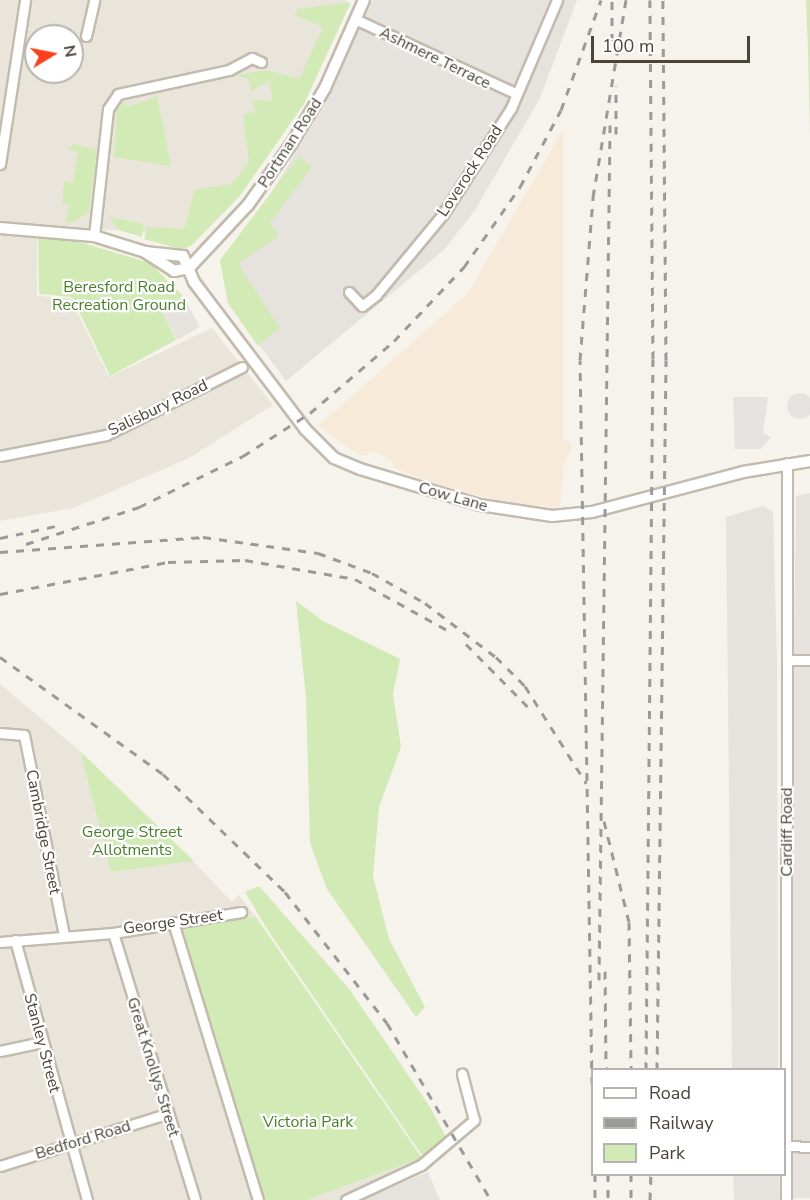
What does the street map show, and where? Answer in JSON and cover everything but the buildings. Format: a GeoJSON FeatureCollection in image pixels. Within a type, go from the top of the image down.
{"type":"FeatureCollection","features":[{"type":"Feature","properties":{"kind":"street"},"geometry":{"type":"LineString","coordinates":[[0,164],[25,0]]}},
{"type":"Feature","properties":{"kind":"street"},"geometry":{"type":"LineString","coordinates":[[86,36],[94,0]]}},
{"type":"Feature","properties":{"kind":"street","name":"Portman Road"},"geometry":{"type":"LineString","coordinates":[[189,268],[283,157],[314,108],[357,20],[364,0]]}},
{"type":"Feature","properties":{"kind":"street","name":"Loverock Road"},"geometry":{"type":"LineString","coordinates":[[349,292],[362,306],[409,258],[497,131],[557,0]]}},
{"type":"Feature","properties":{"kind":"street","name":"Ashmere Terrace"},"geometry":{"type":"LineString","coordinates":[[357,20],[515,93]]}},
{"type":"Feature","properties":{"kind":"street"},"geometry":{"type":"LineString","coordinates":[[94,236],[108,109],[118,94],[229,70],[252,58],[261,62]]}},
{"type":"Feature","properties":{"kind":"street"},"geometry":{"type":"LineString","coordinates":[[0,228],[94,236],[145,252],[183,256],[189,268]]}},
{"type":"Feature","properties":{"kind":"street","name":"Cow Lane"},"geometry":{"type":"LineString","coordinates":[[189,268],[194,282],[305,429],[334,458],[360,470],[491,508],[552,516],[592,512],[788,463],[810,461]]}},
{"type":"Feature","properties":{"kind":"street","name":"Salisbury Road"},"geometry":{"type":"LineString","coordinates":[[0,456],[106,435],[242,367]]}},
{"type":"Feature","properties":{"kind":"street","name":"Cardiff Road"},"geometry":{"type":"LineString","coordinates":[[785,1068],[788,463]]}},
{"type":"Feature","properties":{"kind":"street"},"geometry":{"type":"LineString","coordinates":[[787,660],[810,660]]}},
{"type":"Feature","properties":{"kind":"street","name":"Cambridge Street"},"geometry":{"type":"LineString","coordinates":[[0,734],[20,731],[63,935]]}},
{"type":"Feature","properties":{"kind":"street","name":"George Street"},"geometry":{"type":"LineString","coordinates":[[0,942],[63,935],[113,933],[241,912]]}},
{"type":"Feature","properties":{"kind":"street"},"geometry":{"type":"LineString","coordinates":[[173,922],[258,1200]]}},
{"type":"Feature","properties":{"kind":"street","name":"Great Knollys Street"},"geometry":{"type":"LineString","coordinates":[[113,933],[166,1114],[195,1200]]}},
{"type":"Feature","properties":{"kind":"street","name":"Stanley Street"},"geometry":{"type":"LineString","coordinates":[[15,940],[69,1145],[87,1200]]}},
{"type":"Feature","properties":{"kind":"street"},"geometry":{"type":"LineString","coordinates":[[0,1051],[42,1042]]}},
{"type":"Feature","properties":{"kind":"street"},"geometry":{"type":"LineString","coordinates":[[346,1200],[421,1164],[474,1120],[462,1074]]}},
{"type":"Feature","properties":{"kind":"street","name":"Bedford Road"},"geometry":{"type":"LineString","coordinates":[[0,1166],[166,1114]]}},
{"type":"Feature","properties":{"kind":"street"},"geometry":{"type":"LineString","coordinates":[[786,1146],[810,1147]]}},
{"type":"Feature","properties":{"kind":"street","name":"Cardiff Road"},"geometry":{"type":"LineString","coordinates":[[786,1176],[786,1200]]}},
{"type":"Feature","properties":{"kind":"shaded area"},"geometry":{"type":"Polygon","coordinates":[[[0,0],[347,0],[253,166],[186,250],[144,232],[37,226],[37,296],[70,298],[109,377],[212,328],[273,405],[189,458],[73,508],[0,521],[0,0]]]}},
{"type":"Feature","properties":{"kind":"shaded area"},"geometry":{"type":"Polygon","coordinates":[[[373,0],[577,0],[540,98],[475,210],[444,250],[286,381],[228,303],[220,260],[256,217],[314,123],[373,0]]]}},
{"type":"Feature","properties":{"kind":"shaded area"},"geometry":{"type":"Polygon","coordinates":[[[563,130],[563,437],[573,446],[564,464],[560,508],[503,502],[436,484],[394,468],[390,459],[371,451],[366,456],[355,453],[318,426],[468,293],[563,130]]]}},
{"type":"Feature","properties":{"kind":"shaded area"},"geometry":{"type":"Polygon","coordinates":[[[183,296],[200,327],[177,340],[160,307],[183,296]]]}},
{"type":"Feature","properties":{"kind":"shaded area"},"geometry":{"type":"Polygon","coordinates":[[[800,393],[809,397],[811,412],[809,415],[800,419],[791,415],[787,406],[791,397],[800,393]]]}},
{"type":"Feature","properties":{"kind":"shaded area"},"geometry":{"type":"Polygon","coordinates":[[[733,397],[768,397],[763,433],[771,437],[761,449],[735,449],[733,397]]]}},
{"type":"Feature","properties":{"kind":"shaded area"},"geometry":{"type":"Polygon","coordinates":[[[810,493],[810,1198],[787,1198],[796,496],[810,493]]]}},
{"type":"Feature","properties":{"kind":"shaded area"},"geometry":{"type":"Polygon","coordinates":[[[763,506],[773,512],[777,665],[778,1068],[732,1068],[726,517],[763,506]]]}},
{"type":"Feature","properties":{"kind":"shaded area"},"geometry":{"type":"Polygon","coordinates":[[[0,684],[80,751],[111,872],[193,861],[232,902],[239,895],[256,917],[173,927],[255,1200],[0,1200],[0,684]]]}},
{"type":"Feature","properties":{"kind":"shaded area"},"geometry":{"type":"Polygon","coordinates":[[[422,1158],[428,1170],[360,1200],[307,1200],[422,1158]]]}},
{"type":"Feature","properties":{"kind":"shaded area"},"geometry":{"type":"Polygon","coordinates":[[[428,1172],[440,1200],[362,1200],[428,1172]]]}},
{"type":"Feature","properties":{"kind":"shaded area"},"geometry":{"type":"Polygon","coordinates":[[[733,1176],[779,1176],[780,1200],[734,1200],[733,1176]]]}},
{"type":"Feature","properties":{"kind":"green space"},"geometry":{"type":"Polygon","coordinates":[[[806,0],[810,0],[810,136],[808,50],[806,0]]]}},
{"type":"Feature","properties":{"kind":"green space"},"geometry":{"type":"Polygon","coordinates":[[[351,2],[304,104],[239,197],[191,246],[180,249],[144,239],[147,227],[184,229],[195,190],[231,184],[249,162],[243,114],[255,112],[253,100],[273,101],[269,81],[251,91],[248,78],[234,76],[266,70],[299,79],[323,27],[295,15],[297,9],[351,2]]]}},
{"type":"Feature","properties":{"kind":"green space"},"geometry":{"type":"Polygon","coordinates":[[[157,96],[171,166],[114,157],[117,110],[124,102],[128,107],[157,96]]]}},
{"type":"Feature","properties":{"kind":"green space"},"geometry":{"type":"Polygon","coordinates":[[[74,144],[97,150],[89,212],[72,223],[66,222],[69,204],[62,204],[64,181],[73,183],[78,152],[67,150],[74,144]]]}},
{"type":"Feature","properties":{"kind":"green space"},"geometry":{"type":"Polygon","coordinates":[[[299,156],[312,167],[270,223],[279,236],[238,264],[280,328],[258,346],[228,303],[220,260],[299,156]]]}},
{"type":"Feature","properties":{"kind":"green space"},"geometry":{"type":"Polygon","coordinates":[[[109,217],[144,224],[142,237],[119,230],[109,217]]]}},
{"type":"Feature","properties":{"kind":"green space","name":"Beresford Road Recreation Ground"},"geometry":{"type":"Polygon","coordinates":[[[38,236],[76,241],[150,263],[183,296],[160,307],[176,340],[110,376],[72,297],[39,294],[38,236]]]}},
{"type":"Feature","properties":{"kind":"green space"},"geometry":{"type":"Polygon","coordinates":[[[296,601],[323,621],[400,659],[393,694],[401,747],[379,807],[373,876],[389,939],[425,1007],[416,1017],[327,889],[310,843],[306,697],[296,601]]]}},
{"type":"Feature","properties":{"kind":"green space","name":"George Street Allotments"},"geometry":{"type":"Polygon","coordinates":[[[80,751],[194,861],[111,872],[80,751]]]}},
{"type":"Feature","properties":{"kind":"green space"},"geometry":{"type":"Polygon","coordinates":[[[259,886],[350,990],[430,1107],[447,1139],[424,1158],[267,929],[245,892],[259,886]]]}},
{"type":"Feature","properties":{"kind":"green space","name":"Victoria Park"},"geometry":{"type":"Polygon","coordinates":[[[256,917],[422,1158],[307,1200],[255,1200],[173,927],[256,917]]]}},
{"type":"Feature","properties":{"kind":"railway"},"geometry":{"type":"LineString","coordinates":[[26,544],[139,507],[243,456],[310,413],[394,341],[464,267],[520,187],[561,110],[601,0]]}},
{"type":"Feature","properties":{"kind":"railway"},"geometry":{"type":"LineString","coordinates":[[612,0],[612,41]]}},
{"type":"Feature","properties":{"kind":"railway"},"geometry":{"type":"LineString","coordinates":[[592,1068],[580,360],[593,197],[626,0]]}},
{"type":"Feature","properties":{"kind":"railway"},"geometry":{"type":"LineString","coordinates":[[646,1068],[653,359],[650,0]]}},
{"type":"Feature","properties":{"kind":"railway"},"geometry":{"type":"LineString","coordinates":[[657,1068],[666,360],[663,0]]}},
{"type":"Feature","properties":{"kind":"railway"},"geometry":{"type":"LineString","coordinates":[[616,86],[616,134]]}},
{"type":"Feature","properties":{"kind":"railway"},"geometry":{"type":"LineString","coordinates":[[599,980],[610,125]]}},
{"type":"Feature","properties":{"kind":"railway"},"geometry":{"type":"LineString","coordinates":[[0,538],[60,525]]}},
{"type":"Feature","properties":{"kind":"railway"},"geometry":{"type":"LineString","coordinates":[[0,552],[203,537],[318,553],[372,573],[425,603],[496,657],[525,686],[586,783]]}},
{"type":"Feature","properties":{"kind":"railway"},"geometry":{"type":"LineString","coordinates":[[0,594],[168,562],[245,560],[355,579],[449,631]]}},
{"type":"Feature","properties":{"kind":"railway"},"geometry":{"type":"LineString","coordinates":[[466,644],[531,710]]}},
{"type":"Feature","properties":{"kind":"railway"},"geometry":{"type":"LineString","coordinates":[[0,657],[163,774],[285,892],[387,1023],[491,1200]]}},
{"type":"Feature","properties":{"kind":"railway"},"geometry":{"type":"LineString","coordinates":[[604,821],[629,922],[631,1068]]}},
{"type":"Feature","properties":{"kind":"railway"},"geometry":{"type":"LineString","coordinates":[[605,971],[606,1068]]}},
{"type":"Feature","properties":{"kind":"railway"},"geometry":{"type":"LineString","coordinates":[[595,1176],[595,1200]]}},
{"type":"Feature","properties":{"kind":"railway"},"geometry":{"type":"LineString","coordinates":[[608,1176],[608,1200]]}},
{"type":"Feature","properties":{"kind":"railway"},"geometry":{"type":"LineString","coordinates":[[631,1176],[631,1200]]}},
{"type":"Feature","properties":{"kind":"railway"},"geometry":{"type":"LineString","coordinates":[[650,1200],[651,1176]]}}]}
